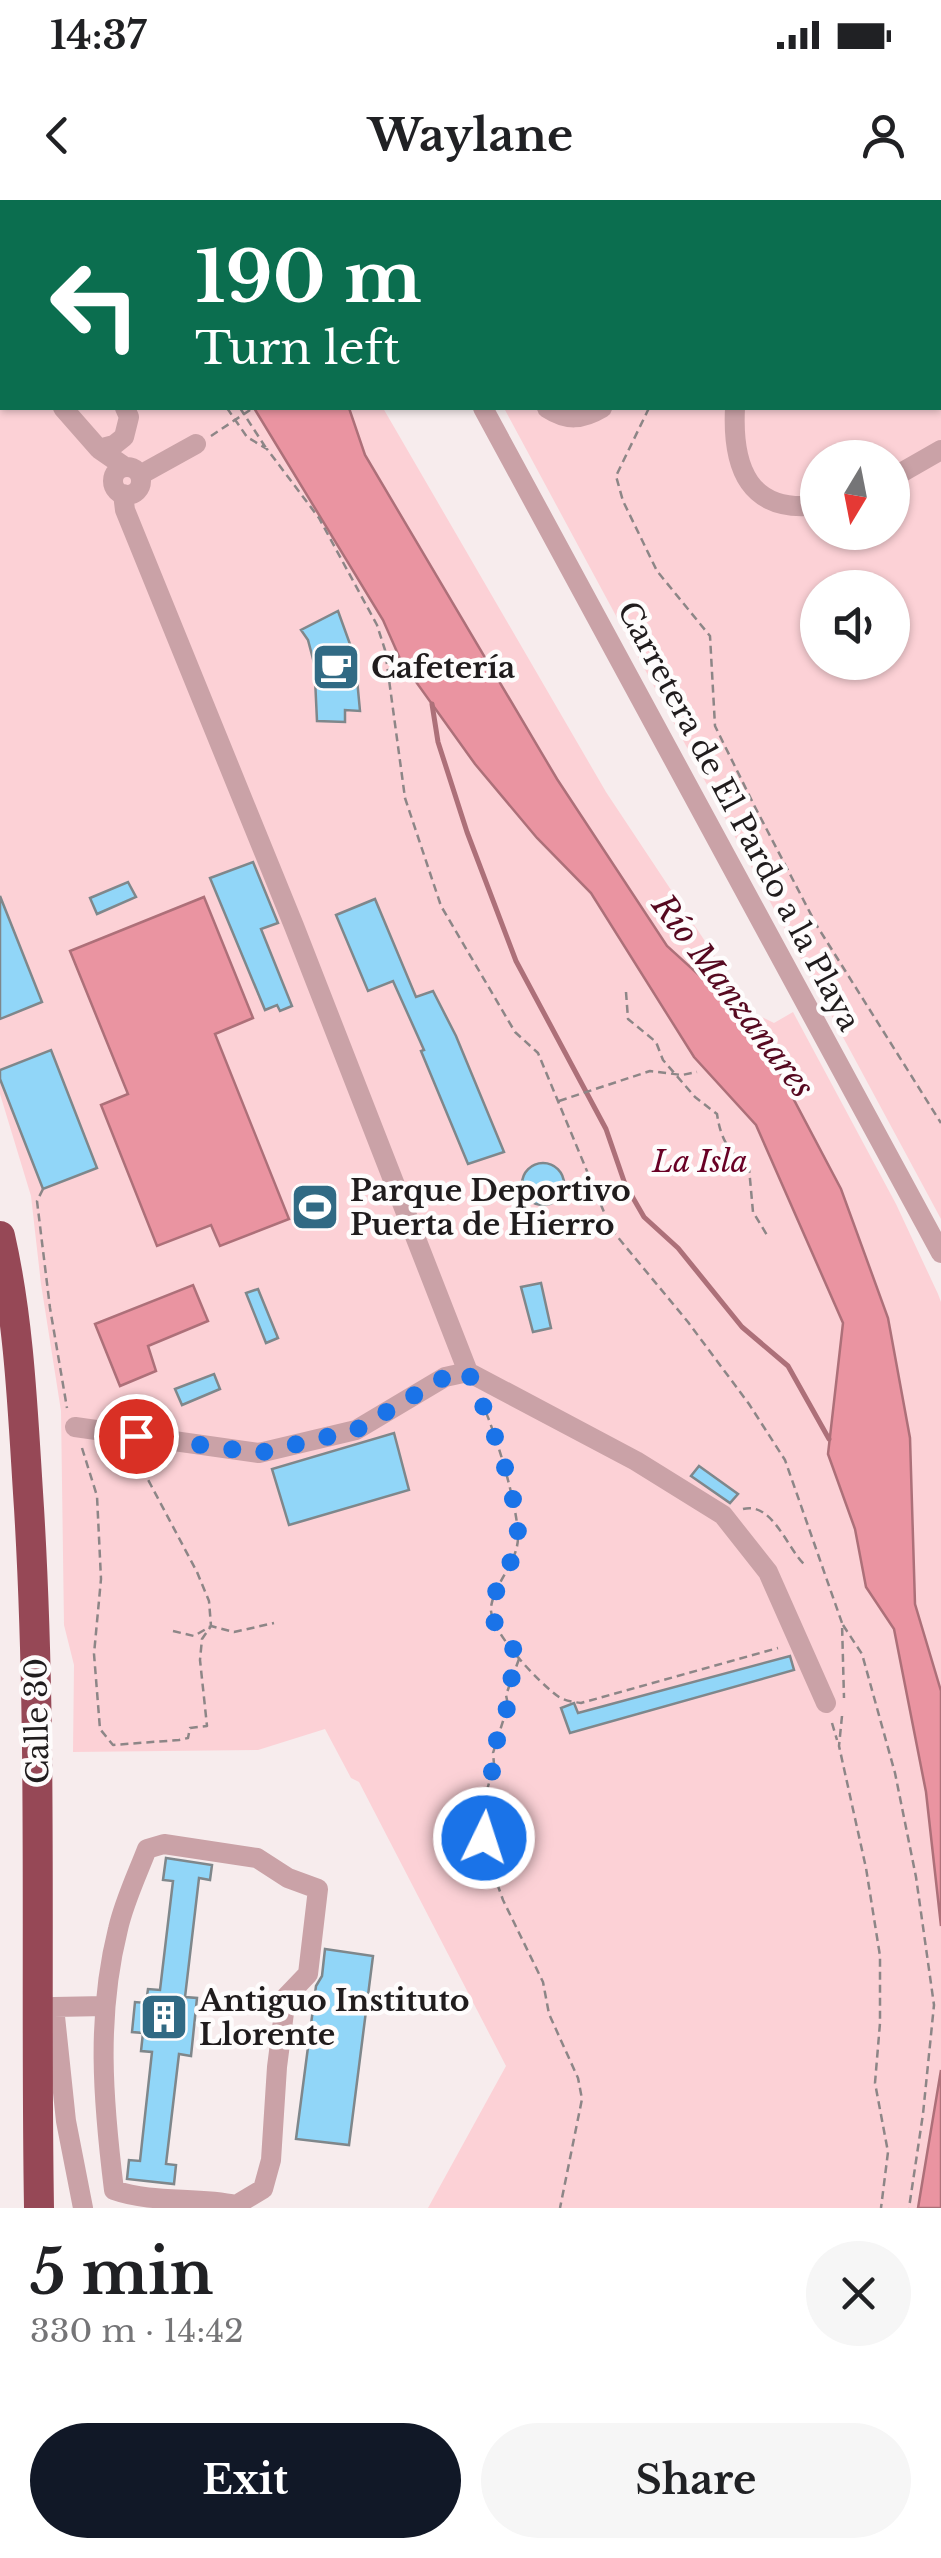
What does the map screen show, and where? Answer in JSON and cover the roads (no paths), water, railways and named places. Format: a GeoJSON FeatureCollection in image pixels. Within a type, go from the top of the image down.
{"type":"FeatureCollection","features":[{"type":"Feature","properties":{"kind":"highway","name":"Calle 30"},"geometry":{"type":"LineString","coordinates":[[0,1236],[21,1386],[34,1593],[40,1936],[39,2208]]}},
{"type":"Feature","properties":{"kind":"highway"},"geometry":{"type":"LineString","coordinates":[[40,1936],[54,2006]]}},
{"type":"Feature","properties":{"kind":"street"},"geometry":{"type":"LineString","coordinates":[[65,410],[99,448],[132,471],[141,484],[136,491],[123,494],[125,510],[294,926],[468,1372]]}},
{"type":"Feature","properties":{"kind":"street"},"geometry":{"type":"LineString","coordinates":[[99,448],[124,437],[126,410]]}},
{"type":"Feature","properties":{"kind":"street","name":"Carretera de El Pardo a la Playa"},"geometry":{"type":"LineString","coordinates":[[484,410],[941,1254]]}},
{"type":"Feature","properties":{"kind":"street"},"geometry":{"type":"LineString","coordinates":[[550,410],[560,416],[585,419],[599,410]]}},
{"type":"Feature","properties":{"kind":"street"},"geometry":{"type":"LineString","coordinates":[[735,410],[740,456],[750,487],[770,502],[800,506]]}},
{"type":"Feature","properties":{"kind":"street"},"geometry":{"type":"LineString","coordinates":[[132,471],[203,440]]}},
{"type":"Feature","properties":{"kind":"street"},"geometry":{"type":"LineString","coordinates":[[910,468],[941,450]]}},
{"type":"Feature","properties":{"kind":"street"},"geometry":{"type":"LineString","coordinates":[[76,1427],[259,1453],[356,1430],[445,1377],[468,1372],[636,1461],[723,1515],[768,1572],[826,1703]]}},
{"type":"Feature","properties":{"kind":"street"},"geometry":{"type":"LineString","coordinates":[[164,1844],[257,1858],[288,1878],[318,1889],[308,1974],[286,1997],[271,2160],[263,2189],[236,2205],[208,2199],[140,2199],[114,2190],[102,2096],[105,2006],[118,1928],[147,1849],[164,1844]]}},
{"type":"Feature","properties":{"kind":"street"},"geometry":{"type":"LineString","coordinates":[[83,2208],[66,2121],[54,2006],[105,2006]]}},
{"type":"Feature","properties":{"kind":"waterway"},"geometry":{"type":"LineString","coordinates":[[432,704],[438,742],[467,832],[516,961],[606,1129],[625,1184],[644,1217],[678,1248],[742,1327],[788,1366],[829,1439]]}},
{"type":"Feature","properties":{"kind":"place","name":"Cafetería"},"geometry":{"type":"Point","coordinates":[336,667]}},
{"type":"Feature","properties":{"kind":"place","name":"Parque Deportivo Puerta de Hierro"},"geometry":{"type":"Point","coordinates":[315,1207]}},
{"type":"Feature","properties":{"kind":"place","name":"Antiguo Instituto Llorente"},"geometry":{"type":"Point","coordinates":[164,2017]}},
{"type":"Feature","properties":{"kind":"water label","name":"Río Manzanares"},"geometry":{"type":"Point","coordinates":[733,996]}},
{"type":"Feature","properties":{"kind":"park label","name":"La Isla"},"geometry":{"type":"Point","coordinates":[700,1161]}}]}
